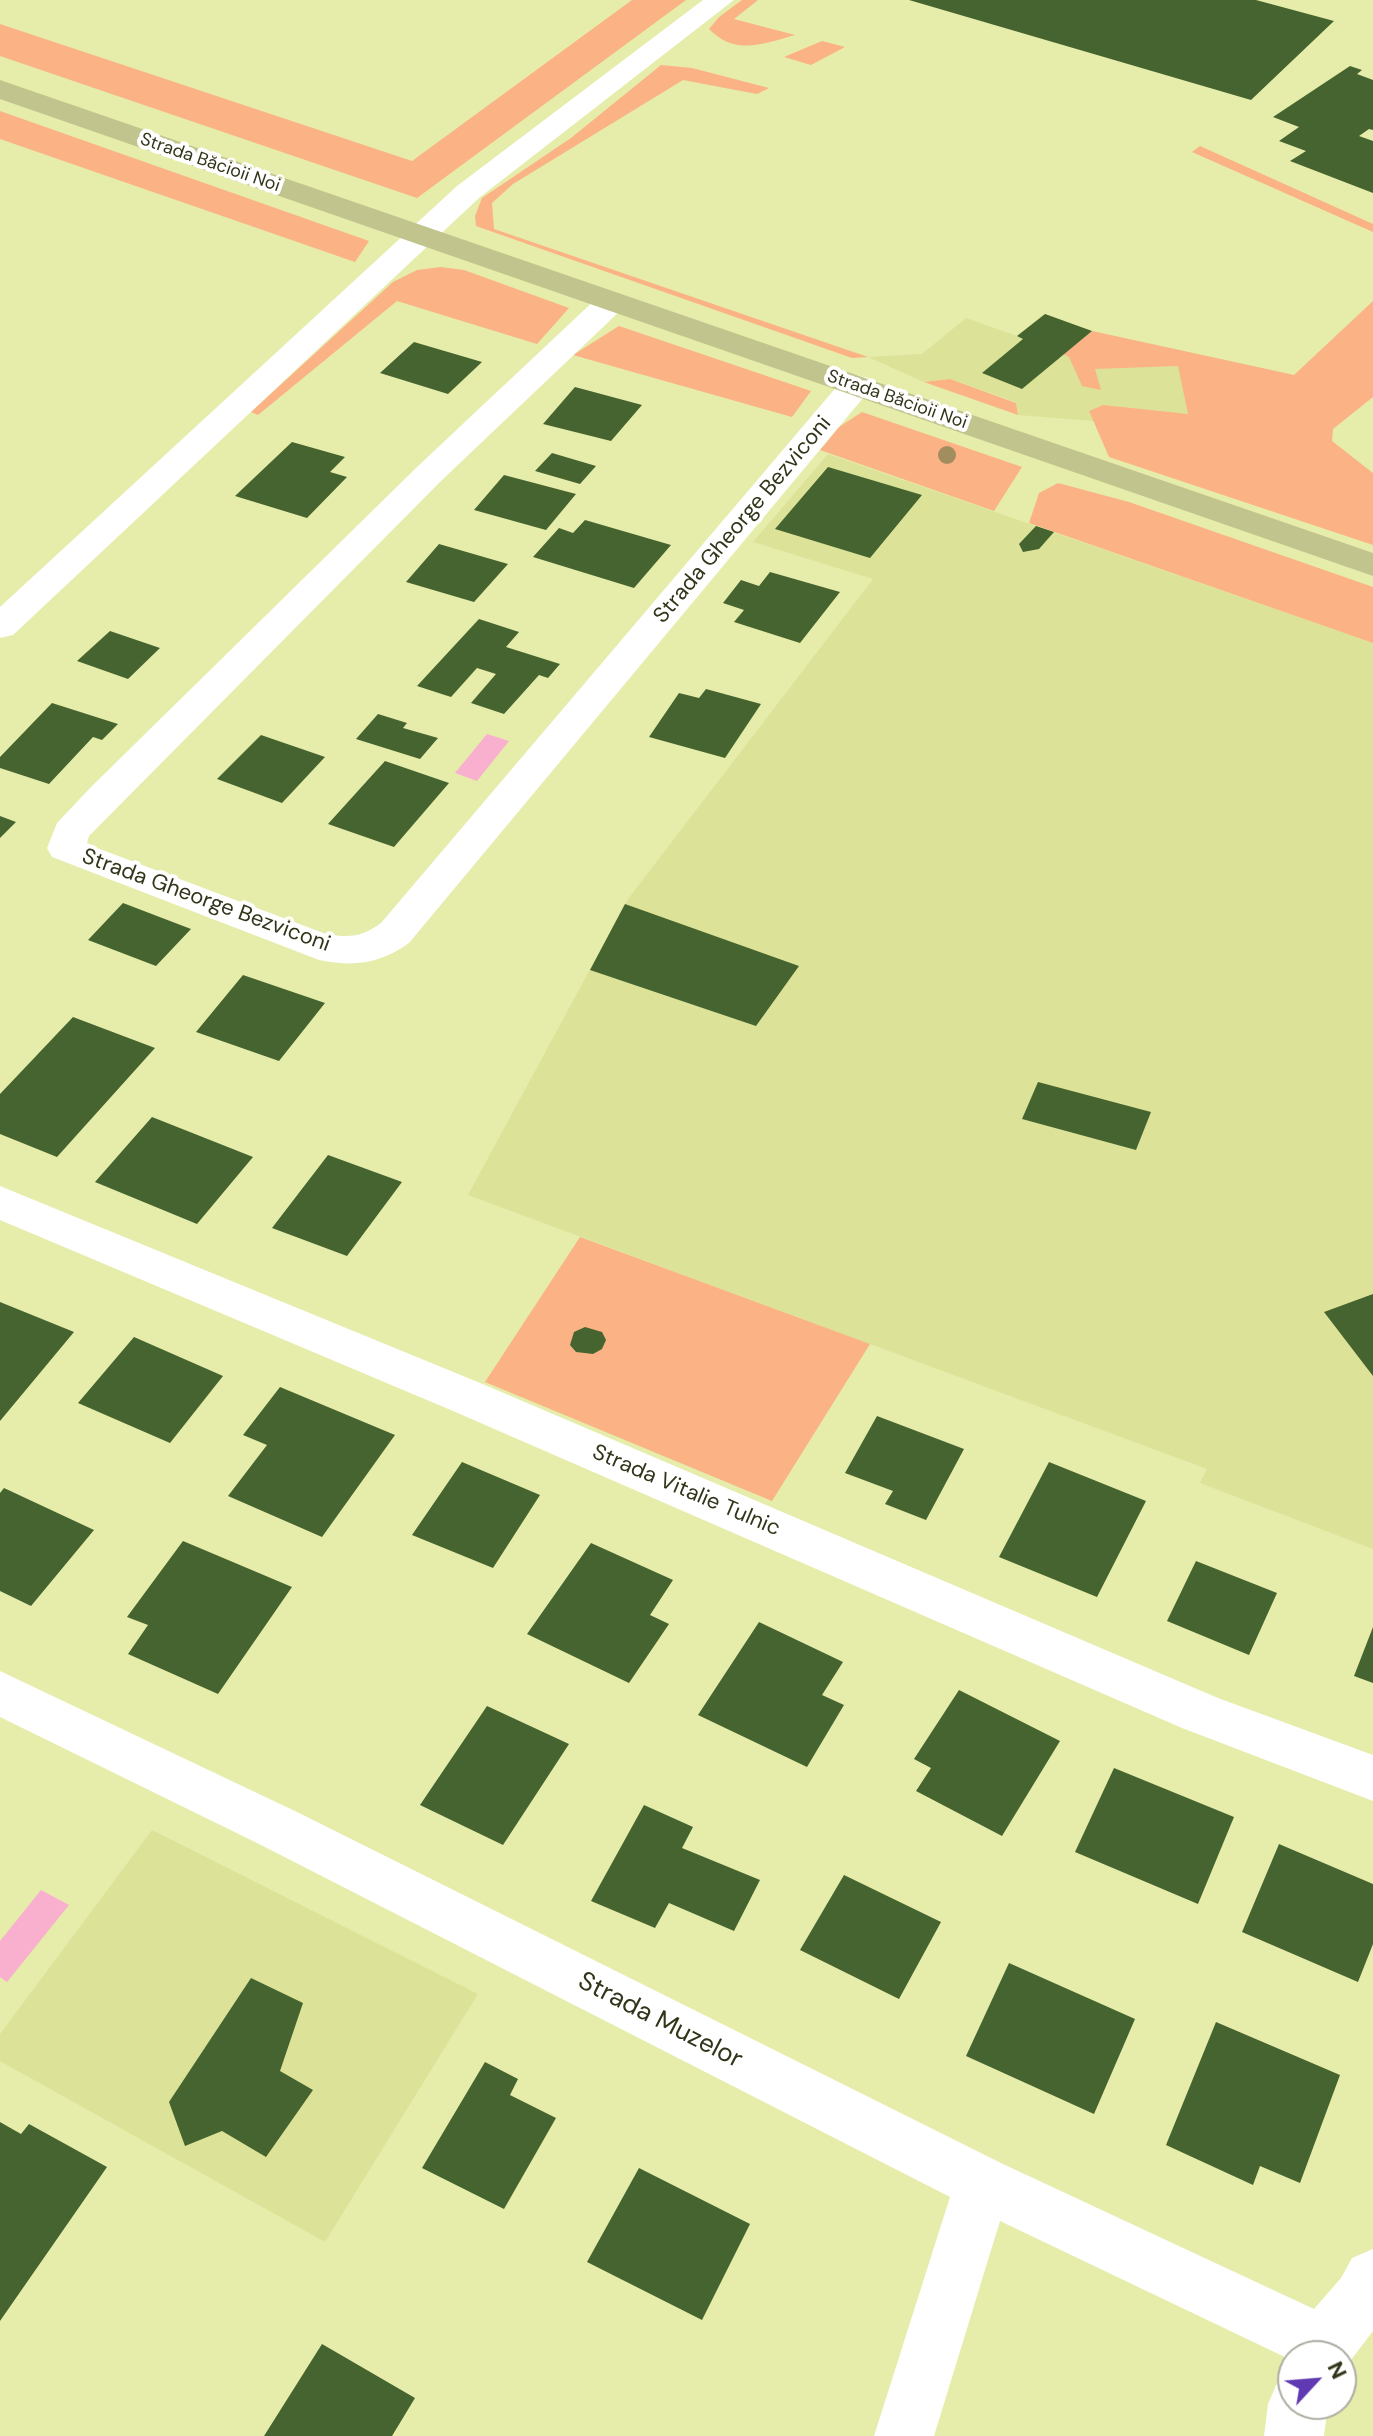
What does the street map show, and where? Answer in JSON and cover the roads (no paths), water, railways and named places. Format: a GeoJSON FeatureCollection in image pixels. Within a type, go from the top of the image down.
{"type":"FeatureCollection","features":[{"type":"Feature","properties":{"kind":"main road","name":"Strada Băcioii Noi"},"geometry":{"type":"LineString","coordinates":[[0,89],[609,304],[856,385],[1373,565]]}},
{"type":"Feature","properties":{"kind":"street"},"geometry":{"type":"LineString","coordinates":[[0,627],[468,192],[720,0]]}},
{"type":"Feature","properties":{"kind":"street","name":"Strada Gheorge Bezviconi"},"geometry":{"type":"LineString","coordinates":[[609,304],[439,464],[105,796],[71,832],[66,848],[319,946],[357,953],[378,946],[395,933],[856,385]]}},
{"type":"Feature","properties":{"kind":"street","name":"Strada Vitalie Tulnic"},"geometry":{"type":"LineString","coordinates":[[0,1202],[484,1404],[1200,1713],[1373,1778]]}},
{"type":"Feature","properties":{"kind":"street","name":"Strada Muzelor"},"geometry":{"type":"LineString","coordinates":[[0,1693],[278,1828],[983,2184],[1300,2340]]}},
{"type":"Feature","properties":{"kind":"street"},"geometry":{"type":"LineString","coordinates":[[904,2436],[983,2184]]}},
{"type":"Feature","properties":{"kind":"street"},"geometry":{"type":"LineString","coordinates":[[1328,2340],[1367,2293],[1373,2278]]}}]}
